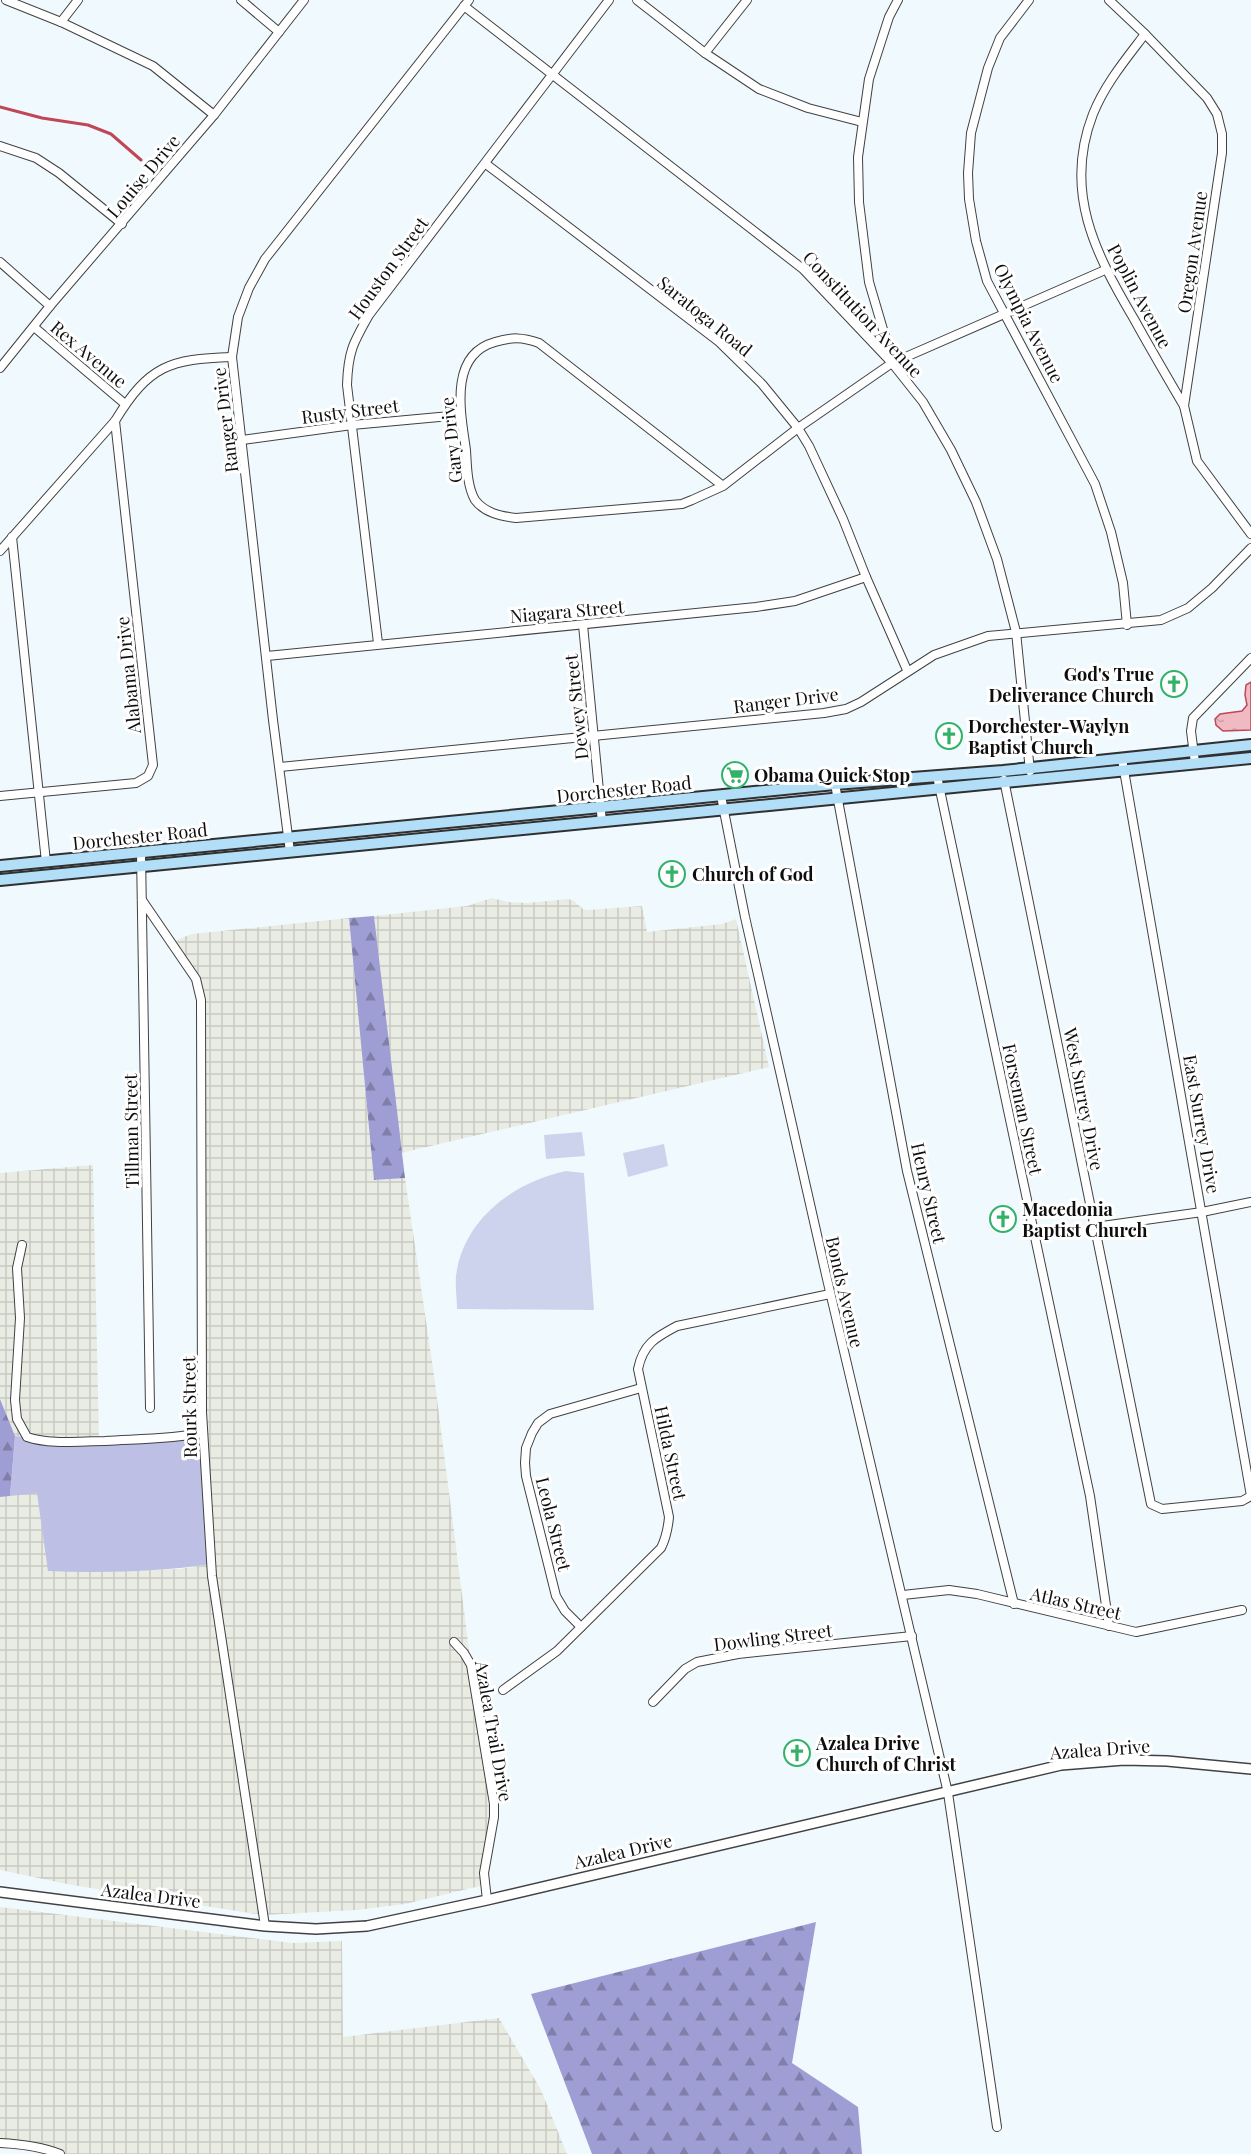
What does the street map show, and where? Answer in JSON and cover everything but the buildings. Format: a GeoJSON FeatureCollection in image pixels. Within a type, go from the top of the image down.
{"type":"FeatureCollection","features":[{"type":"Feature","properties":{"kind":"main road","name":"Dorchester Road"},"geometry":{"type":"LineString","coordinates":[[0,866],[601,809],[835,784],[937,776],[1004,776],[1031,779],[1193,751],[1251,745]]}},
{"type":"Feature","properties":{"kind":"main road","name":"Dorchester Road"},"geometry":{"type":"LineString","coordinates":[[0,880],[940,789],[1004,776],[1030,767],[1195,763],[1251,758]]}},
{"type":"Feature","properties":{"kind":"street"},"geometry":{"type":"LineString","coordinates":[[6,0],[61,22],[153,66],[214,116]]}},
{"type":"Feature","properties":{"kind":"street"},"geometry":{"type":"LineString","coordinates":[[61,22],[78,0]]}},
{"type":"Feature","properties":{"kind":"street"},"geometry":{"type":"LineString","coordinates":[[241,0],[279,32]]}},
{"type":"Feature","properties":{"kind":"street","name":"Louise Drive"},"geometry":{"type":"LineString","coordinates":[[0,368],[50,306],[214,116],[304,0]]}},
{"type":"Feature","properties":{"kind":"street","name":"Houston Street"},"geometry":{"type":"LineString","coordinates":[[378,643],[347,385],[352,346],[369,315],[609,0]]}},
{"type":"Feature","properties":{"kind":"street"},"geometry":{"type":"LineString","coordinates":[[637,0],[705,53],[759,89],[808,108],[862,122]]}},
{"type":"Feature","properties":{"kind":"street"},"geometry":{"type":"LineString","coordinates":[[705,53],[747,0]]}},
{"type":"Feature","properties":{"kind":"street"},"geometry":{"type":"LineString","coordinates":[[892,363],[867,270],[859,202],[858,157],[869,79],[889,17],[898,0]]}},
{"type":"Feature","properties":{"kind":"street","name":"Olympia Avenue"},"geometry":{"type":"LineString","coordinates":[[1029,0],[1000,38],[987,68],[971,133],[969,199],[976,241],[987,281],[1095,484],[1111,532],[1123,584],[1127,625]]}},
{"type":"Feature","properties":{"kind":"street","name":"Oregon Avenue"},"geometry":{"type":"LineString","coordinates":[[1109,0],[1207,98],[1217,114],[1222,134],[1222,153],[1184,405],[1197,461],[1251,534]]}},
{"type":"Feature","properties":{"kind":"street","name":"Constitution Avenue"},"geometry":{"type":"LineString","coordinates":[[466,3],[552,73],[803,268],[892,363],[923,402],[951,450],[971,492],[997,559],[1016,632],[1031,779]]}},
{"type":"Feature","properties":{"kind":"street","name":"Ranger Drive"},"geometry":{"type":"LineString","coordinates":[[291,852],[235,390],[232,357],[238,317],[249,288],[265,259],[466,3]]}},
{"type":"Feature","properties":{"kind":"street","name":"Poplin Avenue"},"geometry":{"type":"LineString","coordinates":[[1145,34],[1106,86],[1093,114],[1083,148],[1080,177],[1082,201],[1105,270],[1184,405]]}},
{"type":"Feature","properties":{"kind":"street"},"geometry":{"type":"LineString","coordinates":[[0,147],[36,158],[59,173],[122,224]]}},
{"type":"Feature","properties":{"kind":"street","name":"Saratoga Road"},"geometry":{"type":"LineString","coordinates":[[486,164],[718,341],[762,384],[798,428],[809,446],[843,519],[907,670]]}},
{"type":"Feature","properties":{"kind":"street","name":"Rex Avenue"},"geometry":{"type":"LineString","coordinates":[[0,262],[50,306]]}},
{"type":"Feature","properties":{"kind":"street","name":"Gary Drive"},"geometry":{"type":"LineString","coordinates":[[723,486],[539,343],[511,337],[490,343],[468,361],[463,369],[461,415],[472,493],[484,509],[495,514],[516,518],[682,504],[723,486],[798,428],[892,363],[1105,270]]}},
{"type":"Feature","properties":{"kind":"street","name":"Rex Avenue"},"geometry":{"type":"LineString","coordinates":[[34,327],[125,404]]}},
{"type":"Feature","properties":{"kind":"street"},"geometry":{"type":"LineString","coordinates":[[0,551],[115,421],[125,404],[147,379],[169,364],[195,358],[232,357]]}},
{"type":"Feature","properties":{"kind":"street","name":"Rusty Street"},"geometry":{"type":"LineString","coordinates":[[242,440],[352,425],[461,415]]}},
{"type":"Feature","properties":{"kind":"street","name":"Alabama Drive"},"geometry":{"type":"LineString","coordinates":[[0,796],[136,783],[148,776],[153,765],[115,421]]}},
{"type":"Feature","properties":{"kind":"street"},"geometry":{"type":"LineString","coordinates":[[12,537],[46,862]]}},
{"type":"Feature","properties":{"kind":"street","name":"Ranger Drive"},"geometry":{"type":"LineString","coordinates":[[280,767],[846,709],[861,702],[907,670],[934,655],[988,636],[1127,625],[1161,620],[1188,608],[1212,588],[1251,548]]}},
{"type":"Feature","properties":{"kind":"street","name":"Niagara Street"},"geometry":{"type":"LineString","coordinates":[[267,656],[378,643],[756,607],[795,601],[866,577]]}},
{"type":"Feature","properties":{"kind":"street","name":"Dewey Street"},"geometry":{"type":"LineString","coordinates":[[583,625],[602,822]]}},
{"type":"Feature","properties":{"kind":"street"},"geometry":{"type":"LineString","coordinates":[[1195,763],[1191,730],[1193,718],[1251,658]]}},
{"type":"Feature","properties":{"kind":"street","name":"East Surrey Drive"},"geometry":{"type":"LineString","coordinates":[[1124,764],[1251,1496]]}},
{"type":"Feature","properties":{"kind":"street","name":"Forseman Street"},"geometry":{"type":"LineString","coordinates":[[937,776],[1090,1496],[1109,1626]]}},
{"type":"Feature","properties":{"kind":"street","name":"West Surrey Drive"},"geometry":{"type":"LineString","coordinates":[[1004,776],[1151,1504],[1162,1509],[1242,1501],[1251,1496]]}},
{"type":"Feature","properties":{"kind":"street","name":"Henry Street"},"geometry":{"type":"LineString","coordinates":[[835,784],[908,1170],[1014,1604]]}},
{"type":"Feature","properties":{"kind":"street","name":"Bonds Avenue"},"geometry":{"type":"LineString","coordinates":[[721,796],[722,810],[830,1294],[948,1793],[997,2127]]}},
{"type":"Feature","properties":{"kind":"street","name":"Tillman Street"},"geometry":{"type":"LineString","coordinates":[[141,853],[150,1408]]}},
{"type":"Feature","properties":{"kind":"street","name":"Rourk Street"},"geometry":{"type":"LineString","coordinates":[[142,900],[196,980],[201,1000],[203,1433],[212,1576],[265,1926]]}},
{"type":"Feature","properties":{"kind":"street"},"geometry":{"type":"LineString","coordinates":[[1095,1227],[1203,1212],[1251,1202]]}},
{"type":"Feature","properties":{"kind":"street"},"geometry":{"type":"LineString","coordinates":[[22,1245],[17,1268],[20,1318],[15,1400],[17,1419],[27,1437],[40,1442],[88,1441],[177,1438],[203,1433]]}},
{"type":"Feature","properties":{"kind":"street","name":"Hilda Street"},"geometry":{"type":"LineString","coordinates":[[503,1690],[557,1651],[661,1548],[668,1529],[669,1517],[641,1388],[638,1369],[641,1355],[659,1335],[677,1326],[830,1294]]}},
{"type":"Feature","properties":{"kind":"street","name":"Leola Street"},"geometry":{"type":"LineString","coordinates":[[581,1627],[565,1611],[556,1596],[526,1476],[526,1448],[538,1423],[549,1414],[641,1388]]}},
{"type":"Feature","properties":{"kind":"street","name":"Atlas Street"},"geometry":{"type":"LineString","coordinates":[[903,1595],[949,1590],[977,1594],[1136,1632],[1242,1610]]}},
{"type":"Feature","properties":{"kind":"street","name":"Dowling Street"},"geometry":{"type":"LineString","coordinates":[[653,1702],[685,1669],[697,1662],[738,1654],[912,1636]]}},
{"type":"Feature","properties":{"kind":"street","name":"Azalea Trail Drive"},"geometry":{"type":"LineString","coordinates":[[454,1642],[471,1665],[492,1784],[494,1817],[484,1873],[487,1900]]}},
{"type":"Feature","properties":{"kind":"street","name":"Azalea Drive"},"geometry":{"type":"LineString","coordinates":[[0,1892],[265,1926],[316,1929],[367,1926],[1061,1765],[1146,1761],[1251,1769]]}},
{"type":"Feature","properties":{"kind":"street"},"geometry":{"type":"LineString","coordinates":[[0,2143],[27,2145],[60,2154]]}},
{"type":"Feature","properties":{"kind":"shaded area"},"geometry":{"type":"Polygon","coordinates":[[[492,898],[528,903],[568,899],[588,910],[642,906],[647,932],[722,924],[736,919],[769,1067],[401,1153],[374,916],[467,906],[492,898]]]}},
{"type":"Feature","properties":{"kind":"shaded area"},"geometry":{"type":"Polygon","coordinates":[[[349,918],[374,1180],[405,1178],[434,1375],[471,1665],[494,1804],[484,1885],[405,1904],[357,1910],[263,1915],[72,1885],[0,1870],[0,1497],[37,1492],[131,1570],[180,1569],[210,1564],[206,1487],[201,1000],[196,979],[171,942],[192,934],[349,918]]]}},
{"type":"Feature","properties":{"kind":"shaded area"},"geometry":{"type":"Polygon","coordinates":[[[582,1132],[585,1156],[546,1159],[544,1135],[582,1132]]]}},
{"type":"Feature","properties":{"kind":"shaded area"},"geometry":{"type":"Polygon","coordinates":[[[664,1144],[668,1166],[628,1177],[623,1153],[664,1144]]]}},
{"type":"Feature","properties":{"kind":"shaded area"},"geometry":{"type":"Polygon","coordinates":[[[93,1165],[99,1441],[15,1436],[0,1399],[0,1173],[93,1165]]]}},
{"type":"Feature","properties":{"kind":"shaded area"},"geometry":{"type":"Polygon","coordinates":[[[566,1171],[584,1173],[594,1310],[457,1309],[456,1276],[461,1256],[469,1237],[480,1221],[510,1194],[547,1176],[566,1171]]]}},
{"type":"Feature","properties":{"kind":"shaded area"},"geometry":{"type":"Polygon","coordinates":[[[203,1433],[211,1564],[130,1571],[48,1571],[37,1493],[10,1496],[15,1436],[27,1437],[40,1442],[203,1433]]]}},
{"type":"Feature","properties":{"kind":"shaded area"},"geometry":{"type":"Polygon","coordinates":[[[0,1907],[292,1943],[342,1941],[343,2037],[499,2018],[541,2090],[567,2154],[60,2154],[0,2143],[0,1907]]]}},
{"type":"Feature","properties":{"kind":"green space"},"geometry":{"type":"Polygon","coordinates":[[[374,916],[405,1178],[374,1180],[349,918],[374,916]]]}},
{"type":"Feature","properties":{"kind":"green space"},"geometry":{"type":"Polygon","coordinates":[[[0,1399],[15,1436],[10,1496],[0,1497],[0,1399]]]}},
{"type":"Feature","properties":{"kind":"green space"},"geometry":{"type":"Polygon","coordinates":[[[816,1922],[792,2063],[858,2107],[862,2154],[592,2154],[531,1994],[816,1922]]]}},
{"type":"Feature","properties":{"kind":"water"},"geometry":{"type":"Polygon","coordinates":[[[1251,682],[1251,730],[1223,731],[1216,725],[1215,719],[1220,714],[1242,711],[1247,705],[1246,685],[1251,682]]]}},
{"type":"Feature","properties":{"kind":"waterway"},"geometry":{"type":"LineString","coordinates":[[0,107],[42,118],[88,125],[111,134],[141,160]]}},
{"type":"Feature","properties":{"kind":"place","name":"God's True Deliverance Church"},"geometry":{"type":"Point","coordinates":[1174,684]}},
{"type":"Feature","properties":{"kind":"place","name":"Dorchester-Waylyn Baptist Church"},"geometry":{"type":"Point","coordinates":[949,736]}},
{"type":"Feature","properties":{"kind":"place","name":"Obama Quick Stop"},"geometry":{"type":"Point","coordinates":[735,775]}},
{"type":"Feature","properties":{"kind":"place","name":"Church of God"},"geometry":{"type":"Point","coordinates":[672,874]}},
{"type":"Feature","properties":{"kind":"place","name":"Macedonia Baptist Church"},"geometry":{"type":"Point","coordinates":[1003,1219]}},
{"type":"Feature","properties":{"kind":"place","name":"Azalea Drive Church of Christ"},"geometry":{"type":"Point","coordinates":[797,1753]}}]}
